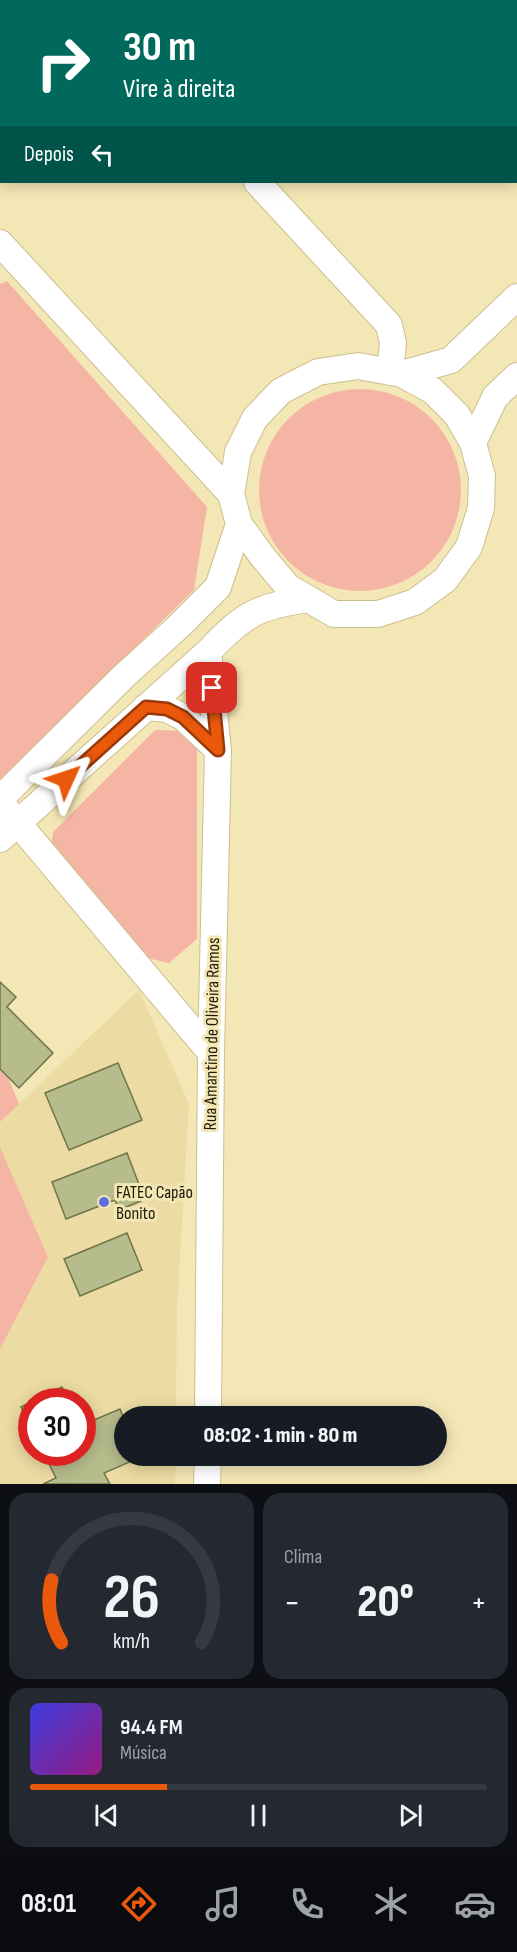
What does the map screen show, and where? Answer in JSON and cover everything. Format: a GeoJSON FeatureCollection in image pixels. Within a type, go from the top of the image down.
{"type":"FeatureCollection","features":[{"type":"Feature","properties":{"kind":"street"},"geometry":{"type":"LineString","coordinates":[[258,183],[389,325],[396,373]]}},
{"type":"Feature","properties":{"kind":"street"},"geometry":{"type":"LineString","coordinates":[[0,243],[231,494]]}},
{"type":"Feature","properties":{"kind":"street"},"geometry":{"type":"LineString","coordinates":[[396,373],[451,360],[517,297]]}},
{"type":"Feature","properties":{"kind":"street"},"geometry":{"type":"LineString","coordinates":[[358,366],[396,373],[433,391],[457,415],[473,443],[482,476],[481,508],[469,548],[445,580],[415,602],[378,614],[334,614],[288,587],[239,524],[231,494],[238,452],[255,418],[281,391],[318,372],[358,366]]}},
{"type":"Feature","properties":{"kind":"street"},"geometry":{"type":"LineString","coordinates":[[473,443],[495,397],[517,376]]}},
{"type":"Feature","properties":{"kind":"street"},"geometry":{"type":"LineString","coordinates":[[211,1053],[9,831],[0,800],[124,676],[218,587],[239,524]]}},
{"type":"Feature","properties":{"kind":"street"},"geometry":{"type":"LineString","coordinates":[[9,831],[208,652],[229,629],[258,610],[308,599]]}},
{"type":"Feature","properties":{"kind":"street","name":"Rua Amantino de Oliveira Ramos"},"geometry":{"type":"LineString","coordinates":[[208,652],[218,750],[211,1053],[208,1406]]}},
{"type":"Feature","properties":{"kind":"street"},"geometry":{"type":"LineString","coordinates":[[146,707],[167,709],[183,717],[218,750]]}},
{"type":"Feature","properties":{"kind":"street"},"geometry":{"type":"LineString","coordinates":[[207,1484],[208,1466]]}},
{"type":"Feature","properties":{"kind":"shaded area"},"geometry":{"type":"Polygon","coordinates":[[[7,281],[207,507],[194,590],[0,779],[0,284],[7,281]]]}},
{"type":"Feature","properties":{"kind":"shaded area"},"geometry":{"type":"Polygon","coordinates":[[[360,389],[380,391],[399,397],[416,406],[438,426],[453,451],[459,470],[461,490],[459,510],[453,529],[444,546],[424,568],[399,583],[380,589],[360,591],[340,589],[321,583],[304,574],[282,554],[267,529],[261,510],[259,490],[261,470],[267,451],[276,434],[296,412],[321,397],[340,391],[360,389]]]}},
{"type":"Feature","properties":{"kind":"shaded area"},"geometry":{"type":"Polygon","coordinates":[[[155,730],[182,731],[197,745],[197,939],[169,963],[134,955],[49,866],[53,832],[155,730]]]}},
{"type":"Feature","properties":{"kind":"shaded area","name":"FATEC Capão Bonito"},"geometry":{"type":"Polygon","coordinates":[[[139,990],[189,1104],[177,1310],[176,1406],[114,1406],[114,1466],[176,1466],[175,1484],[0,1484],[0,1349],[48,1257],[0,1147],[0,1122],[139,990]]]}},
{"type":"Feature","properties":{"kind":"shaded area"},"geometry":{"type":"Polygon","coordinates":[[[0,1068],[8,1077],[19,1104],[0,1122],[0,1068]]]}},
{"type":"Feature","properties":{"kind":"shaded area"},"geometry":{"type":"Polygon","coordinates":[[[0,1147],[48,1257],[0,1349],[0,1147]]]}},
{"type":"Feature","properties":{"kind":"building"},"geometry":{"type":"Polygon","coordinates":[[[0,982],[16,997],[7,1007],[53,1053],[19,1088],[0,1069],[0,982]]]}},
{"type":"Feature","properties":{"kind":"building"},"geometry":{"type":"Polygon","coordinates":[[[118,1063],[142,1120],[69,1150],[45,1093],[118,1063]]]}},
{"type":"Feature","properties":{"kind":"building"},"geometry":{"type":"Polygon","coordinates":[[[127,1153],[140,1187],[136,1188],[141,1201],[119,1210],[115,1200],[66,1219],[52,1182],[127,1153]]]}},
{"type":"Feature","properties":{"kind":"building"},"geometry":{"type":"Polygon","coordinates":[[[127,1233],[142,1270],[80,1296],[64,1259],[127,1233]]]}},
{"type":"Feature","properties":{"kind":"building"},"geometry":{"type":"Polygon","coordinates":[[[114,1412],[114,1466],[120,1466],[104,1473],[110,1484],[43,1484],[56,1478],[50,1466],[96,1466],[96,1419],[114,1412]]]}},
{"type":"Feature","properties":{"kind":"place","name":"FATEC Capão Bonito"},"geometry":{"type":"Point","coordinates":[104,1202]}},
{"type":"Feature","properties":{"kind":"route"},"geometry":{"type":"LineString","coordinates":[[66,779],[146,707],[167,709],[183,717],[218,750],[212,688]]}}]}
